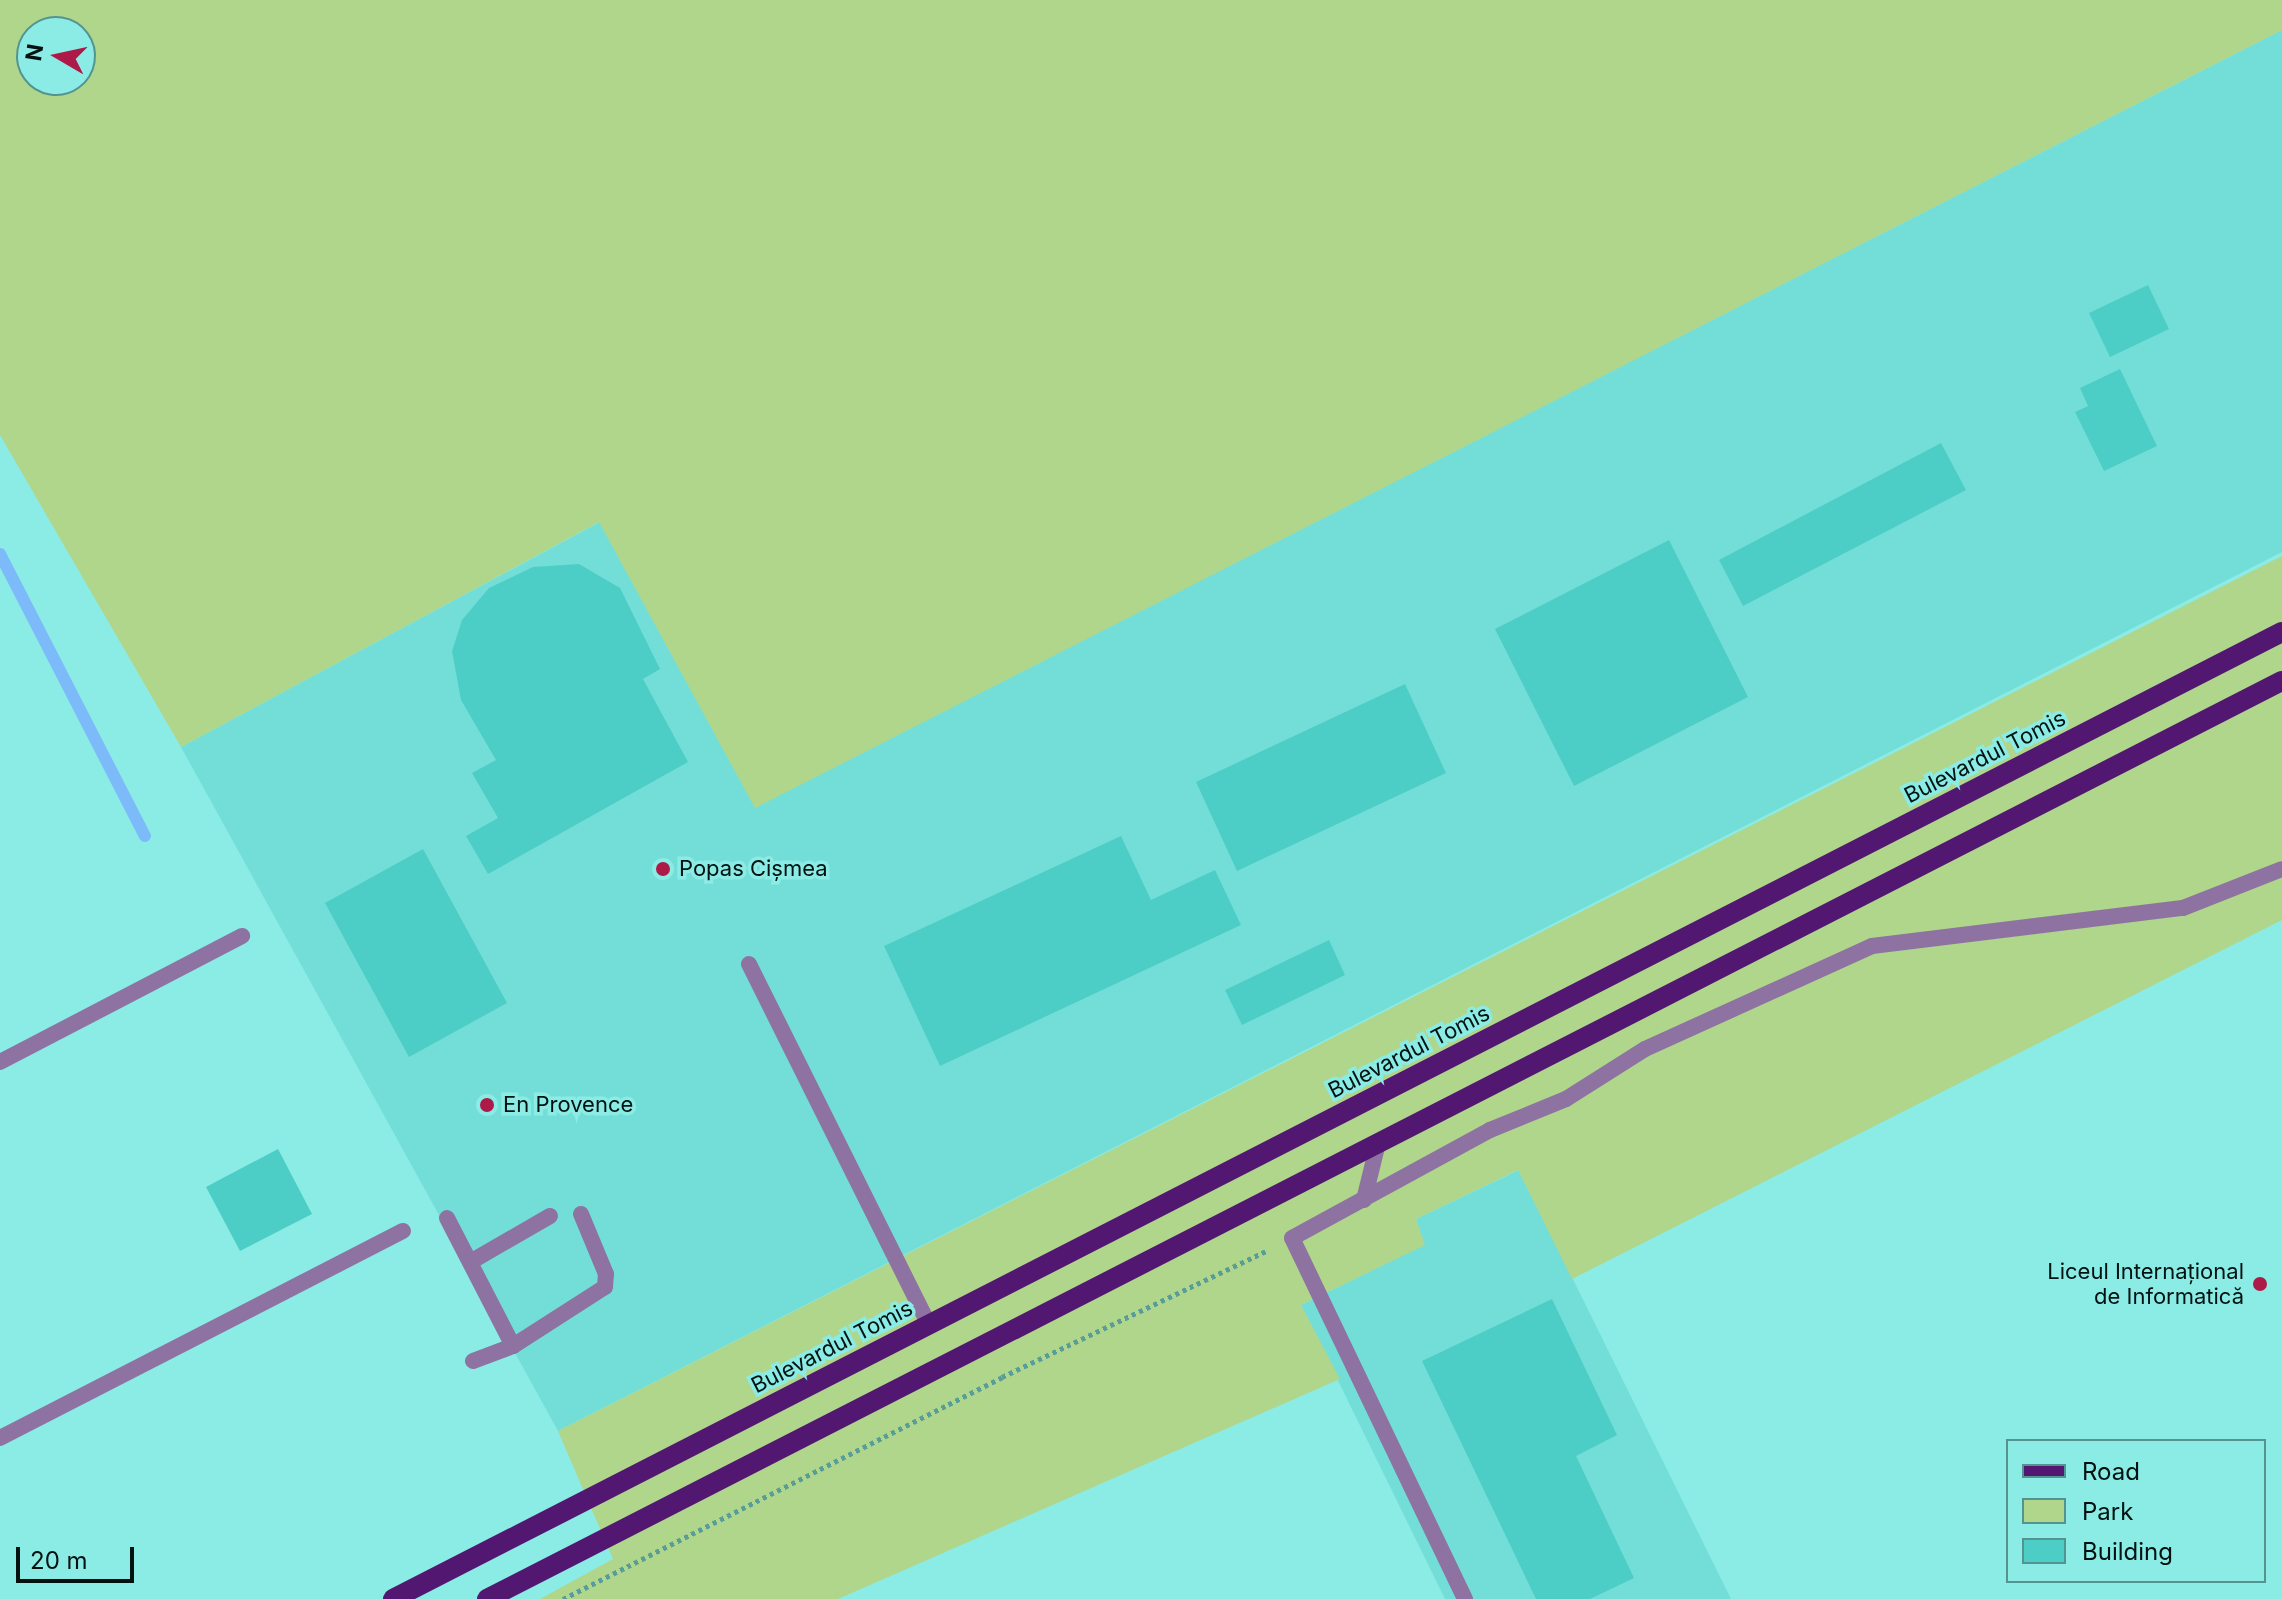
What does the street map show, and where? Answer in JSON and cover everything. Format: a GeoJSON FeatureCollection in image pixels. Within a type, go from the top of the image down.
{"type":"FeatureCollection","features":[{"type":"Feature","properties":{"kind":"main road","name":"Bulevardul Tomis"},"geometry":{"type":"LineString","coordinates":[[393,1599],[2282,632]]}},
{"type":"Feature","properties":{"kind":"main road"},"geometry":{"type":"LineString","coordinates":[[487,1599],[2282,681]]}},
{"type":"Feature","properties":{"kind":"lane"},"geometry":{"type":"LineString","coordinates":[[1465,1599],[1292,1238],[1490,1130],[1566,1099],[1645,1049],[1872,946],[2183,908],[2282,869]]}},
{"type":"Feature","properties":{"kind":"lane"},"geometry":{"type":"LineString","coordinates":[[0,1062],[242,936]]}},
{"type":"Feature","properties":{"kind":"lane"},"geometry":{"type":"LineString","coordinates":[[749,964],[929,1325]]}},
{"type":"Feature","properties":{"kind":"lane"},"geometry":{"type":"LineString","coordinates":[[1364,1200],[1378,1143]]}},
{"type":"Feature","properties":{"kind":"lane"},"geometry":{"type":"LineString","coordinates":[[473,1361],[513,1346],[605,1287],[606,1274],[581,1214]]}},
{"type":"Feature","properties":{"kind":"lane"},"geometry":{"type":"LineString","coordinates":[[472,1261],[550,1216]]}},
{"type":"Feature","properties":{"kind":"lane"},"geometry":{"type":"LineString","coordinates":[[447,1218],[472,1261],[513,1346]]}},
{"type":"Feature","properties":{"kind":"lane"},"geometry":{"type":"LineString","coordinates":[[0,1438],[403,1231]]}},
{"type":"Feature","properties":{"kind":"path"},"geometry":{"type":"LineString","coordinates":[[563,1599],[1002,1377],[1292,1238]]}},
{"type":"Feature","properties":{"kind":"shaded area"},"geometry":{"type":"Polygon","coordinates":[[[2282,30],[2282,552],[558,1431],[181,747],[600,522],[755,807],[2282,30]]]}},
{"type":"Feature","properties":{"kind":"shaded area"},"geometry":{"type":"Polygon","coordinates":[[[1519,1170],[1731,1599],[1445,1599],[1301,1305],[1424,1245],[1416,1219],[1519,1170]]]}},
{"type":"Feature","properties":{"kind":"green space"},"geometry":{"type":"Polygon","coordinates":[[[0,0],[2282,0],[2282,30],[755,808],[599,522],[181,747],[0,435],[0,0]]]}},
{"type":"Feature","properties":{"kind":"green space"},"geometry":{"type":"Polygon","coordinates":[[[2282,556],[2282,920],[1572,1279],[1518,1170],[1416,1219],[1425,1245],[1301,1305],[1340,1379],[838,1599],[540,1599],[613,1559],[558,1431],[2282,556]]]}},
{"type":"Feature","properties":{"kind":"building"},"geometry":{"type":"Polygon","coordinates":[[[2148,285],[2169,329],[2110,357],[2089,313],[2148,285]]]}},
{"type":"Feature","properties":{"kind":"building"},"geometry":{"type":"Polygon","coordinates":[[[2120,369],[2157,446],[2104,471],[2075,412],[2088,406],[2080,388],[2120,369]]]}},
{"type":"Feature","properties":{"kind":"building"},"geometry":{"type":"Polygon","coordinates":[[[1941,443],[1966,490],[1743,606],[1719,560],[1941,443]]]}},
{"type":"Feature","properties":{"kind":"building"},"geometry":{"type":"Polygon","coordinates":[[[1669,540],[1748,697],[1574,786],[1495,629],[1669,540]]]}},
{"type":"Feature","properties":{"kind":"building"},"geometry":{"type":"Polygon","coordinates":[[[579,564],[620,588],[660,669],[643,679],[688,762],[488,874],[466,836],[498,818],[472,773],[496,760],[461,700],[452,651],[462,620],[489,588],[533,567],[579,564]]]}},
{"type":"Feature","properties":{"kind":"building"},"geometry":{"type":"Polygon","coordinates":[[[1405,684],[1446,773],[1237,871],[1196,782],[1405,684]]]}},
{"type":"Feature","properties":{"kind":"building"},"geometry":{"type":"Polygon","coordinates":[[[1121,836],[1151,900],[1215,870],[1241,925],[940,1066],[884,946],[1121,836]]]}},
{"type":"Feature","properties":{"kind":"building"},"geometry":{"type":"Polygon","coordinates":[[[423,849],[507,1003],[409,1057],[325,903],[423,849]]]}},
{"type":"Feature","properties":{"kind":"building"},"geometry":{"type":"Polygon","coordinates":[[[1329,940],[1345,975],[1242,1025],[1225,990],[1329,940]]]}},
{"type":"Feature","properties":{"kind":"building"},"geometry":{"type":"Polygon","coordinates":[[[278,1149],[312,1214],[240,1251],[206,1187],[278,1149]]]}},
{"type":"Feature","properties":{"kind":"building"},"geometry":{"type":"Polygon","coordinates":[[[1552,1299],[1617,1435],[1576,1456],[1634,1578],[1590,1599],[1536,1599],[1422,1361],[1552,1299]]]}},
{"type":"Feature","properties":{"kind":"waterway"},"geometry":{"type":"LineString","coordinates":[[0,554],[145,836]]}},
{"type":"Feature","properties":{"kind":"place","name":"Popas Cișmea"},"geometry":{"type":"Point","coordinates":[663,869]}},
{"type":"Feature","properties":{"kind":"place","name":"En Provence"},"geometry":{"type":"Point","coordinates":[487,1105]}},
{"type":"Feature","properties":{"kind":"place","name":"Liceul Internațional de Informatică"},"geometry":{"type":"Point","coordinates":[2260,1284]}}]}
